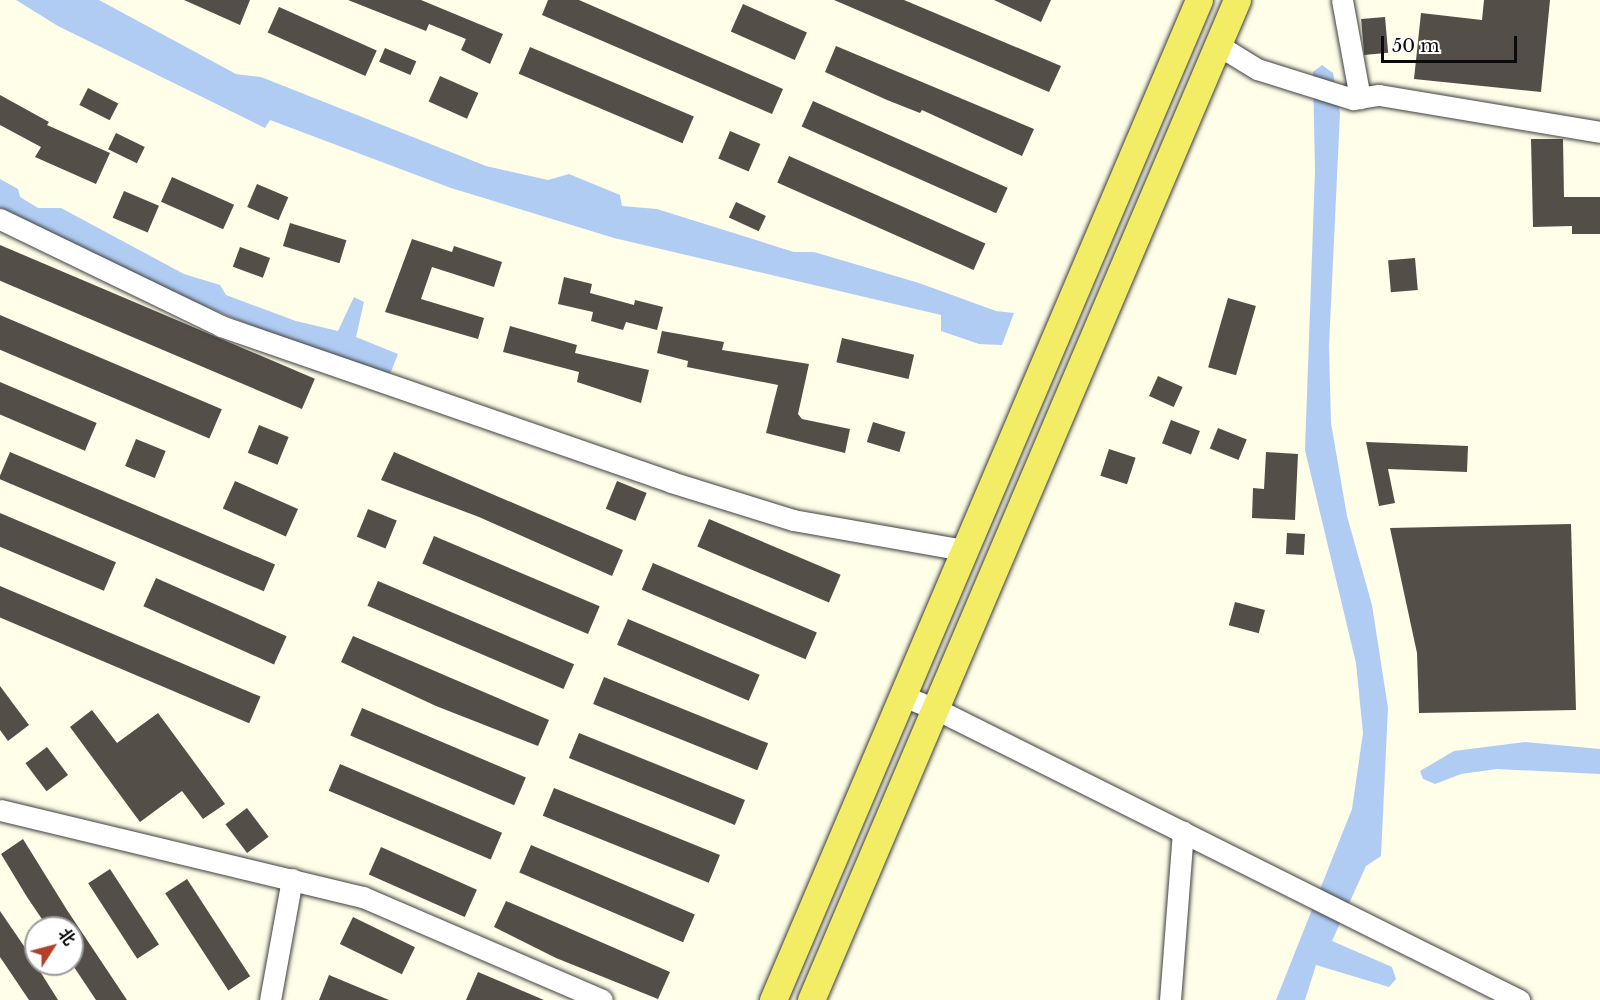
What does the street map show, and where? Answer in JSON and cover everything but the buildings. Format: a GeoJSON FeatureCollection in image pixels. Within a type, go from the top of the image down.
{"type":"FeatureCollection","features":[{"type":"Feature","properties":{"kind":"main road"},"geometry":{"type":"LineString","coordinates":[[773,1000],[1199,0]]}},
{"type":"Feature","properties":{"kind":"main road"},"geometry":{"type":"LineString","coordinates":[[811,1000],[1237,0]]}},
{"type":"Feature","properties":{"kind":"street"},"geometry":{"type":"LineString","coordinates":[[1342,0],[1360,98]]}},
{"type":"Feature","properties":{"kind":"street"},"geometry":{"type":"LineString","coordinates":[[1218,45],[1257,69],[1301,86],[1360,98],[1379,95],[1600,132]]}},
{"type":"Feature","properties":{"kind":"street"},"geometry":{"type":"LineString","coordinates":[[0,219],[221,326],[507,426],[793,520],[964,550]]}},
{"type":"Feature","properties":{"kind":"street"},"geometry":{"type":"LineString","coordinates":[[903,696],[936,709],[1519,1000]]}},
{"type":"Feature","properties":{"kind":"street"},"geometry":{"type":"LineString","coordinates":[[0,810],[363,897],[602,1000]]}},
{"type":"Feature","properties":{"kind":"street"},"geometry":{"type":"LineString","coordinates":[[1170,1000],[1183,832]]}},
{"type":"Feature","properties":{"kind":"street"},"geometry":{"type":"LineString","coordinates":[[270,1000],[292,879]]}},
{"type":"Feature","properties":{"kind":"water"},"geometry":{"type":"Polygon","coordinates":[[[16,0],[99,0],[236,74],[261,77],[486,166],[548,180],[569,174],[620,195],[622,206],[657,209],[794,252],[814,252],[919,283],[996,311],[1014,313],[1002,345],[979,344],[941,331],[941,315],[614,238],[451,188],[270,120],[265,128],[58,26],[16,0]]]}},
{"type":"Feature","properties":{"kind":"water"},"geometry":{"type":"Polygon","coordinates":[[[1322,65],[1333,73],[1340,113],[1329,346],[1331,423],[1347,516],[1372,605],[1388,708],[1381,856],[1366,866],[1332,941],[1392,967],[1396,979],[1389,987],[1316,965],[1305,1000],[1276,1000],[1352,809],[1363,733],[1356,663],[1305,450],[1315,171],[1313,72],[1322,65]]]}},
{"type":"Feature","properties":{"kind":"water"},"geometry":{"type":"Polygon","coordinates":[[[0,179],[18,189],[20,197],[38,208],[61,208],[184,274],[220,285],[226,295],[296,321],[338,331],[354,297],[364,302],[356,337],[398,354],[390,374],[317,353],[190,300],[0,210],[0,179]]]}},
{"type":"Feature","properties":{"kind":"water"},"geometry":{"type":"Polygon","coordinates":[[[1525,742],[1600,749],[1600,774],[1497,769],[1461,774],[1435,784],[1423,779],[1420,771],[1454,751],[1525,742]]]}}]}
